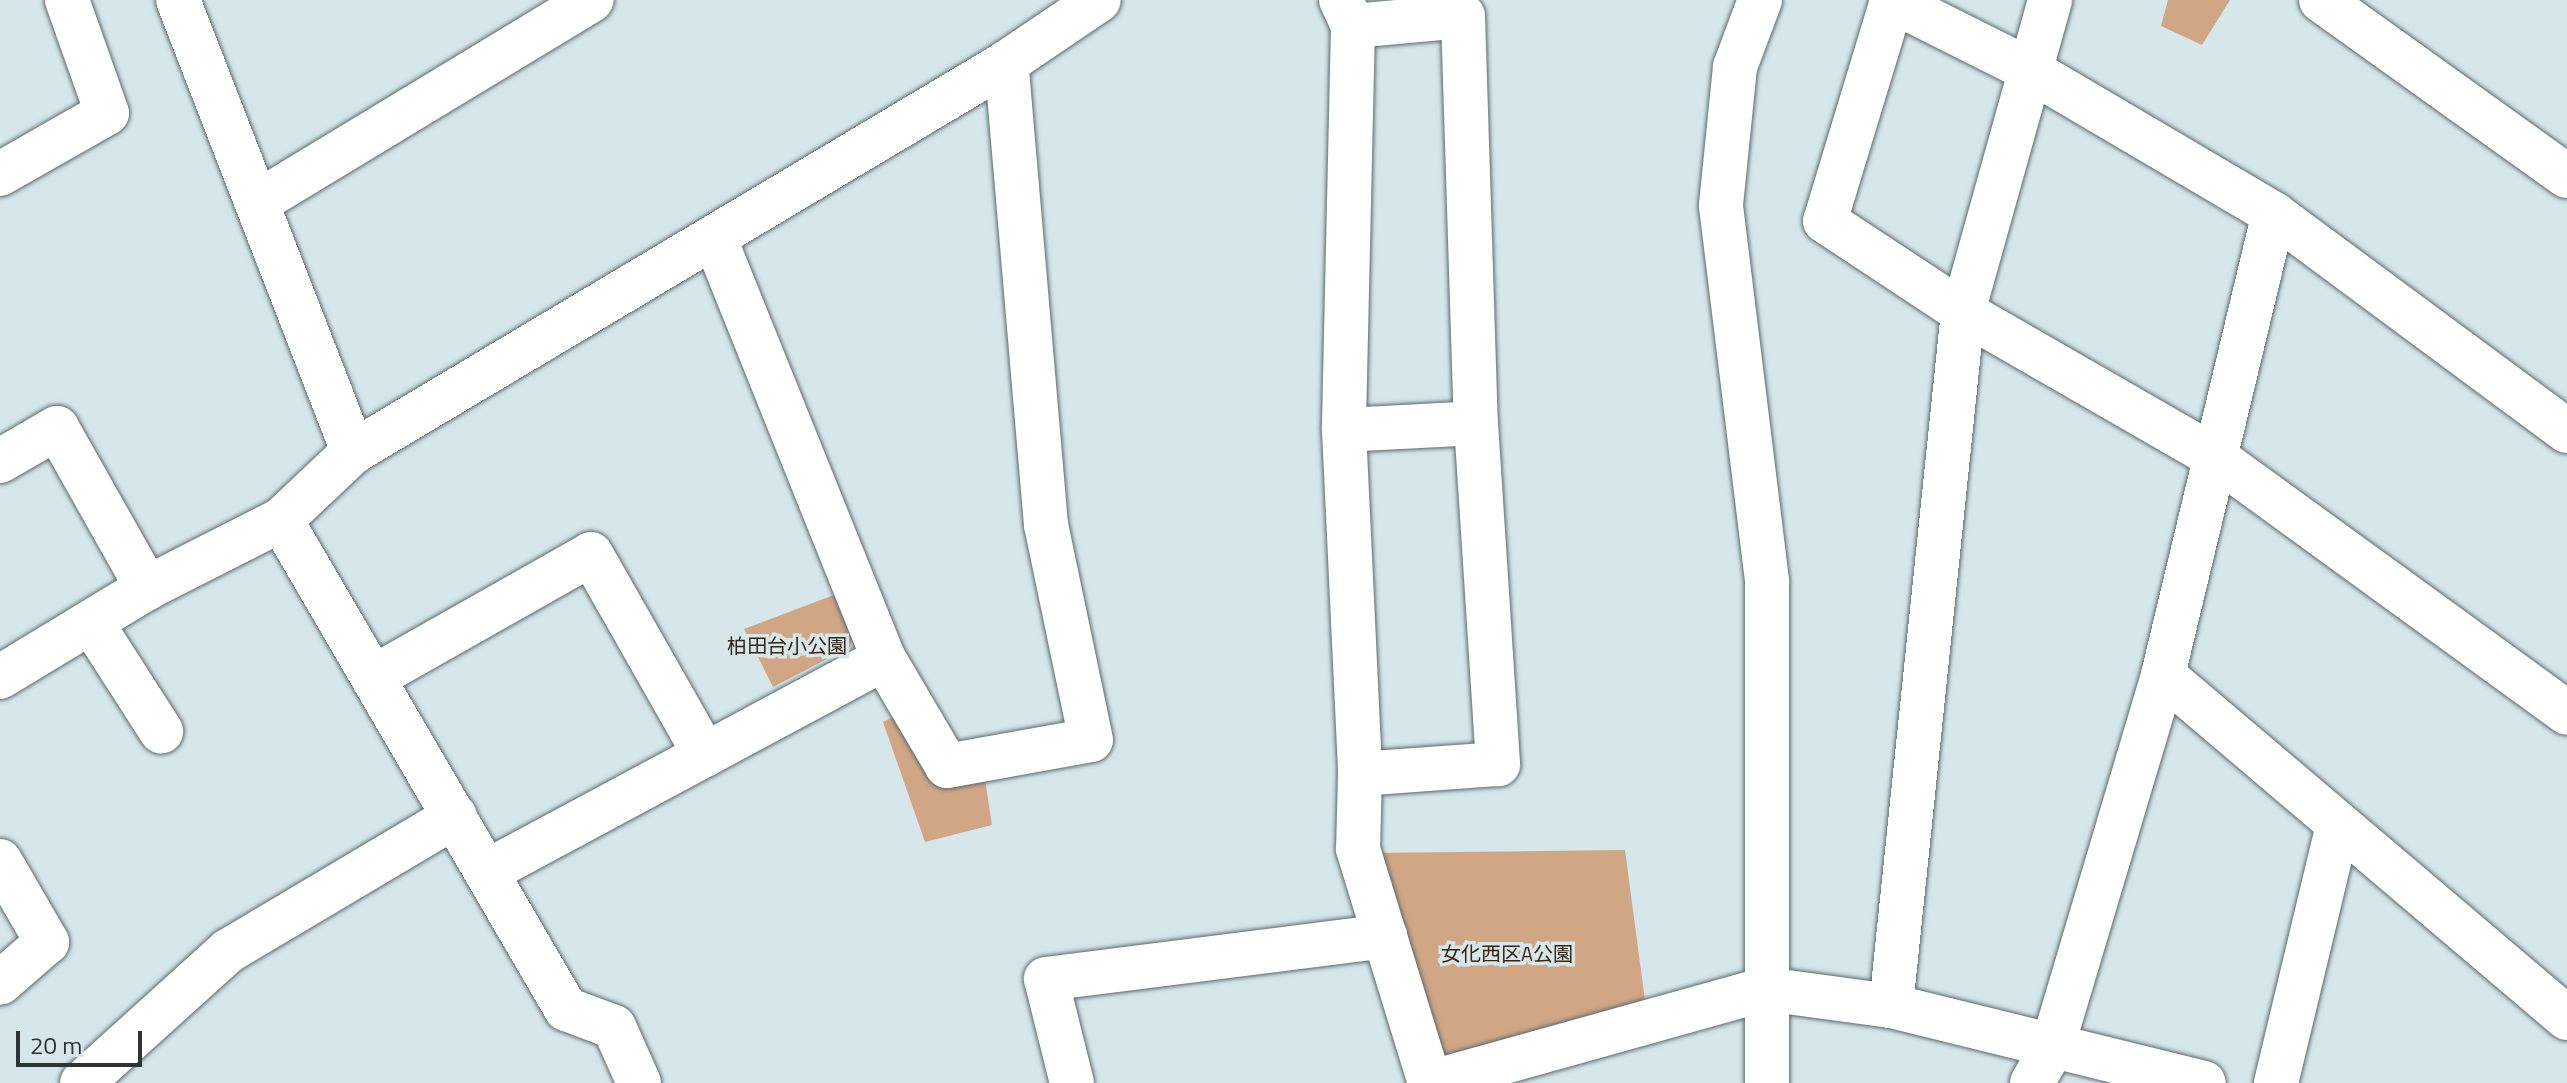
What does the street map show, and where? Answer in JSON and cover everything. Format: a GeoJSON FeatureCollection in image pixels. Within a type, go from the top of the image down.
{"type":"FeatureCollection","features":[{"type":"Feature","properties":{"kind":"street"},"geometry":{"type":"LineString","coordinates":[[0,174],[107,113],[67,0]]}},
{"type":"Feature","properties":{"kind":"street"},"geometry":{"type":"LineString","coordinates":[[178,0],[353,452]]}},
{"type":"Feature","properties":{"kind":"street"},"geometry":{"type":"LineString","coordinates":[[258,202],[592,0]]}},
{"type":"Feature","properties":{"kind":"street"},"geometry":{"type":"LineString","coordinates":[[0,677],[147,588],[281,520],[353,452],[1006,63],[1099,0]]}},
{"type":"Feature","properties":{"kind":"street"},"geometry":{"type":"LineString","coordinates":[[1760,0],[1735,67],[1721,206],[1767,582],[1767,1083]]}},
{"type":"Feature","properties":{"kind":"street"},"geometry":{"type":"LineString","coordinates":[[1891,1006],[1963,312],[2050,0]]}},
{"type":"Feature","properties":{"kind":"street"},"geometry":{"type":"LineString","coordinates":[[2321,0],[2567,176]]}},
{"type":"Feature","properties":{"kind":"street"},"geometry":{"type":"LineString","coordinates":[[2567,431],[2274,214],[2030,70],[1892,1],[1825,221],[1963,312],[2215,457],[2567,713]]}},
{"type":"Feature","properties":{"kind":"street"},"geometry":{"type":"LineString","coordinates":[[1360,774],[1498,764],[1476,423],[1463,16],[1347,13],[1344,430],[1360,774],[1358,849],[1430,1083],[1765,989],[1891,1006],[2042,1065],[2204,1083]]}},
{"type":"Feature","properties":{"kind":"street"},"geometry":{"type":"LineString","coordinates":[[715,239],[884,659],[947,766],[1091,740],[1046,525],[1006,63]]}},
{"type":"Feature","properties":{"kind":"street"},"geometry":{"type":"LineString","coordinates":[[2042,1065],[2163,675],[2274,214]]}},
{"type":"Feature","properties":{"kind":"street"},"geometry":{"type":"LineString","coordinates":[[1344,430],[1476,423]]}},
{"type":"Feature","properties":{"kind":"street"},"geometry":{"type":"LineString","coordinates":[[0,461],[57,428],[147,588]]}},
{"type":"Feature","properties":{"kind":"street"},"geometry":{"type":"LineString","coordinates":[[281,520],[566,1009],[614,1027],[639,1083]]}},
{"type":"Feature","properties":{"kind":"street"},"geometry":{"type":"LineString","coordinates":[[374,677],[591,554],[705,755]]}},
{"type":"Feature","properties":{"kind":"street"},"geometry":{"type":"LineString","coordinates":[[91,622],[161,731]]}},
{"type":"Feature","properties":{"kind":"street"},"geometry":{"type":"LineString","coordinates":[[488,871],[884,659]]}},
{"type":"Feature","properties":{"kind":"street"},"geometry":{"type":"LineString","coordinates":[[2163,675],[2567,1018]]}},
{"type":"Feature","properties":{"kind":"street"},"geometry":{"type":"LineString","coordinates":[[82,1083],[228,951],[455,816]]}},
{"type":"Feature","properties":{"kind":"street"},"geometry":{"type":"LineString","coordinates":[[2276,1083],[2338,824]]}},
{"type":"Feature","properties":{"kind":"street"},"geometry":{"type":"LineString","coordinates":[[0,861],[47,942],[0,983]]}},
{"type":"Feature","properties":{"kind":"street"},"geometry":{"type":"LineString","coordinates":[[1072,1083],[1046,979],[1385,936]]}},
{"type":"Feature","properties":{"kind":"green space"},"geometry":{"type":"Polygon","coordinates":[[[2168,0],[2230,0],[2202,45],[2161,26],[2168,0]]]}},
{"type":"Feature","properties":{"kind":"green space","name":"柏田台小公園"},"geometry":{"type":"Polygon","coordinates":[[[839,593],[854,631],[850,647],[773,687],[744,629],[839,593]]]}},
{"type":"Feature","properties":{"kind":"green space"},"geometry":{"type":"Polygon","coordinates":[[[893,717],[985,779],[992,825],[925,842],[883,722],[893,717]]]}},
{"type":"Feature","properties":{"kind":"green space","name":"女化西区A公園"},"geometry":{"type":"Polygon","coordinates":[[[1625,850],[1647,1016],[1437,1080],[1370,853],[1625,850]]]}}]}
